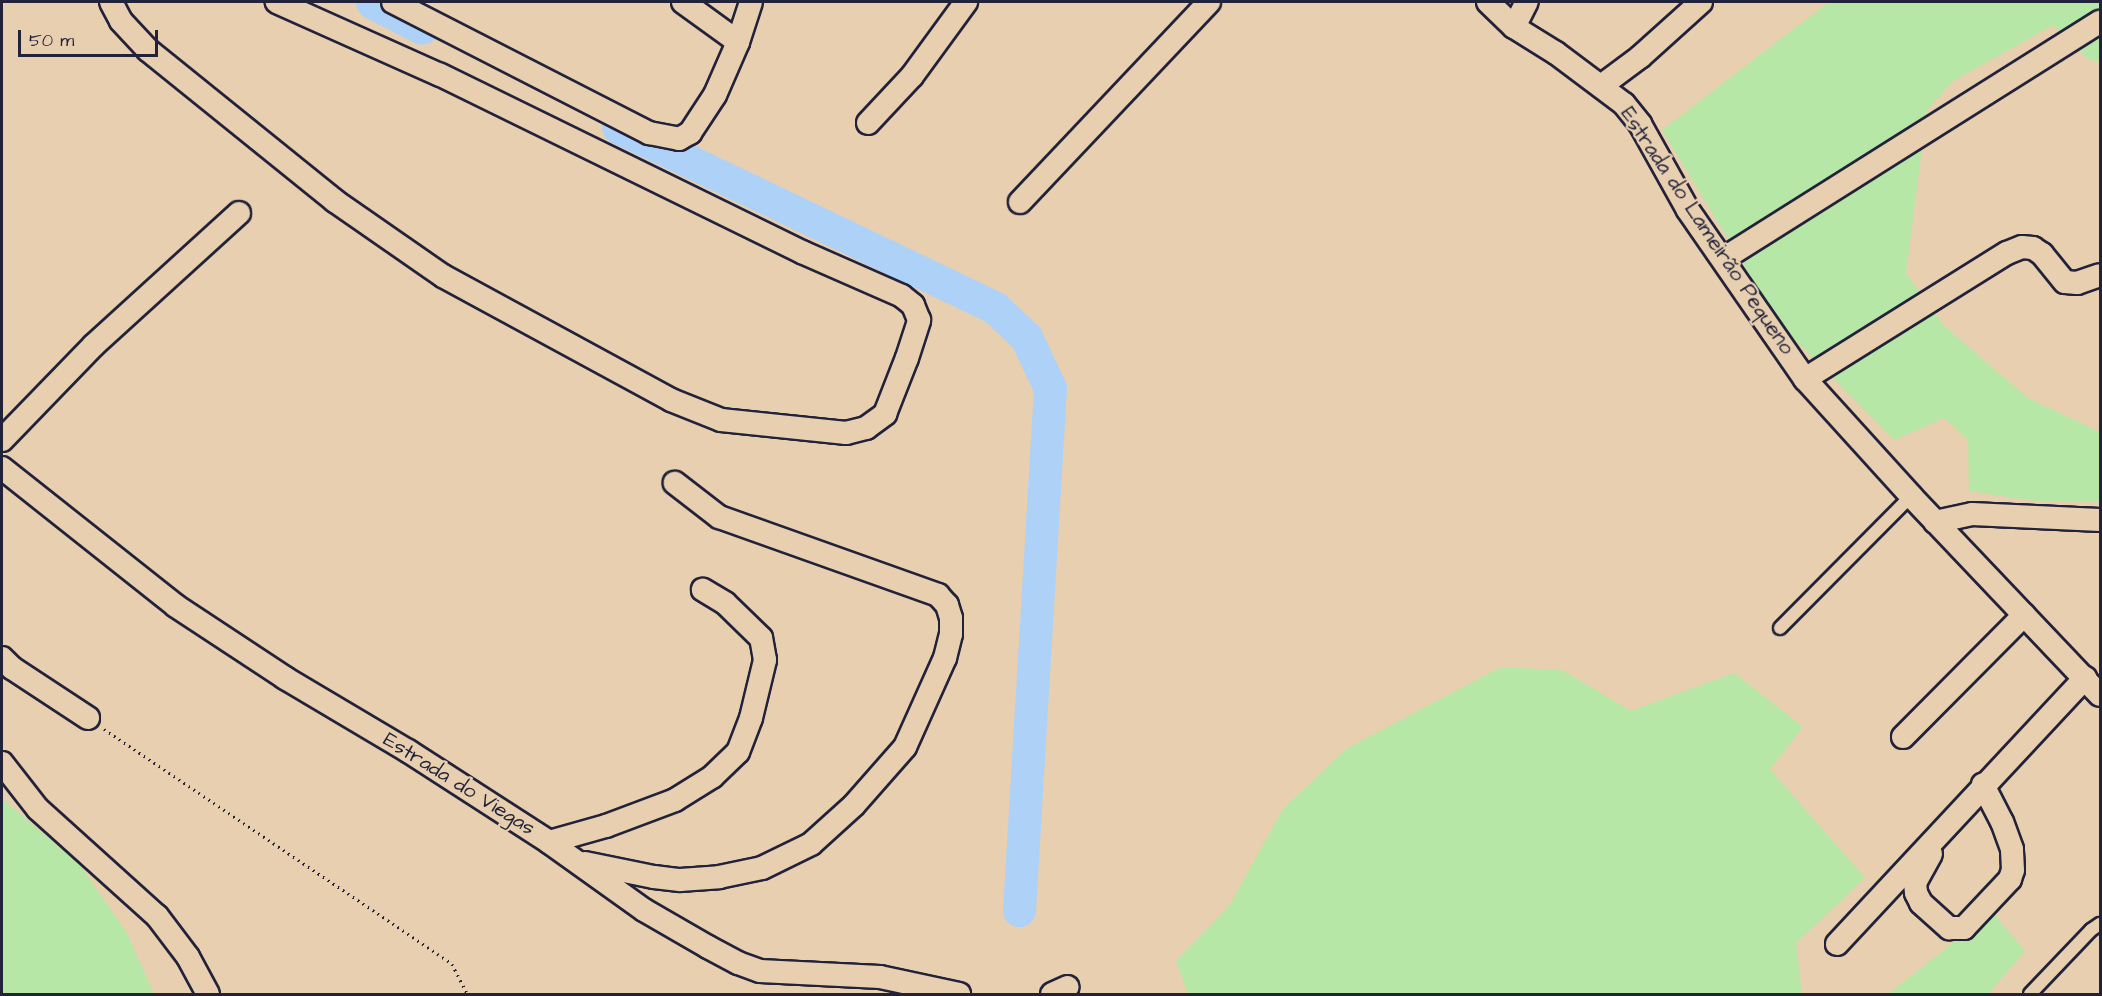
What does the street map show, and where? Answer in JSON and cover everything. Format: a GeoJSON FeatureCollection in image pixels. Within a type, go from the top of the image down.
{"type":"FeatureCollection","features":[{"type":"Feature","properties":{"kind":"street"},"geometry":{"type":"LineString","coordinates":[[111,2],[121,21],[148,50],[335,201],[443,276],[671,400],[721,420],[846,434],[866,428],[885,414],[908,358],[919,320],[913,305],[902,296],[802,252],[440,75],[278,2]]}},
{"type":"Feature","properties":{"kind":"street"},"geometry":{"type":"LineString","coordinates":[[393,2],[649,133],[667,139],[679,139],[690,133],[699,122],[715,95],[738,42],[751,2]]}},
{"type":"Feature","properties":{"kind":"street"},"geometry":{"type":"LineString","coordinates":[[683,2],[738,42]]}},
{"type":"Feature","properties":{"kind":"street"},"geometry":{"type":"LineString","coordinates":[[868,123],[912,76],[966,2]]}},
{"type":"Feature","properties":{"kind":"street"},"geometry":{"type":"LineString","coordinates":[[1020,202],[1209,2]]}},
{"type":"Feature","properties":{"kind":"street","name":"Estrada do Lameirão Pequeno"},"geometry":{"type":"LineString","coordinates":[[1488,2],[1514,27],[1624,104],[1640,124],[1688,210],[1805,380],[1935,522],[2100,695]]}},
{"type":"Feature","properties":{"kind":"street"},"geometry":{"type":"LineString","coordinates":[[1514,27],[1527,2]]}},
{"type":"Feature","properties":{"kind":"street"},"geometry":{"type":"LineString","coordinates":[[1601,86],[1640,57],[1701,2]]}},
{"type":"Feature","properties":{"kind":"street"},"geometry":{"type":"LineString","coordinates":[[1723,259],[2100,22]]}},
{"type":"Feature","properties":{"kind":"street"},"geometry":{"type":"LineString","coordinates":[[2,440],[94,345],[239,213]]}},
{"type":"Feature","properties":{"kind":"street"},"geometry":{"type":"LineString","coordinates":[[1805,380],[2007,253],[2022,247],[2033,248],[2042,254],[2065,282],[2077,283],[2100,274]]}},
{"type":"Feature","properties":{"kind":"street","name":"Estrada do Viegas"},"geometry":{"type":"LineString","coordinates":[[2,468],[176,606],[285,678],[408,751],[549,842],[644,910],[738,963],[760,970],[880,977],[959,994]]}},
{"type":"Feature","properties":{"kind":"street"},"geometry":{"type":"LineString","coordinates":[[576,861],[654,878],[680,880],[719,877],[762,868],[811,844],[854,805],[905,747],[945,658],[951,634],[951,618],[947,605],[938,595],[718,517],[675,483]]}},
{"type":"Feature","properties":{"kind":"street"},"geometry":{"type":"LineString","coordinates":[[1935,522],[1972,514],[2100,520]]}},
{"type":"Feature","properties":{"kind":"street"},"geometry":{"type":"LineString","coordinates":[[549,842],[606,826],[675,800],[712,777],[738,752],[751,718],[765,660],[761,638],[725,603],[703,590]]}},
{"type":"Feature","properties":{"kind":"street"},"geometry":{"type":"LineString","coordinates":[[1903,737],[2025,615]]}},
{"type":"Feature","properties":{"kind":"street"},"geometry":{"type":"LineString","coordinates":[[2,658],[88,718]]}},
{"type":"Feature","properties":{"kind":"street"},"geometry":{"type":"LineString","coordinates":[[1837,944],[2085,678]]}},
{"type":"Feature","properties":{"kind":"street"},"geometry":{"type":"LineString","coordinates":[[2,763],[38,809],[157,916],[188,957],[208,994]]}},
{"type":"Feature","properties":{"kind":"street"},"geometry":{"type":"LineString","coordinates":[[1945,826],[1920,870],[1915,883],[1916,893],[1938,921],[1949,928],[1958,930],[1970,925],[2010,879],[2013,870],[2012,849],[2002,822],[1983,785]]}},
{"type":"Feature","properties":{"kind":"lane"},"geometry":{"type":"LineString","coordinates":[[1780,628],[1911,496]]}},
{"type":"Feature","properties":{"kind":"lane"},"geometry":{"type":"LineString","coordinates":[[2030,994],[2091,930],[2100,924]]}},
{"type":"Feature","properties":{"kind":"path"},"geometry":{"type":"LineString","coordinates":[[88,718],[452,964],[467,994]]}},
{"type":"Feature","properties":{"kind":"green space"},"geometry":{"type":"Polygon","coordinates":[[[1829,2],[2100,2],[2100,61],[2089,60],[2053,25],[1953,81],[1927,110],[1906,273],[1944,326],[2028,398],[2100,432],[2100,501],[2036,501],[1969,491],[1968,440],[1944,418],[1894,440],[1780,325],[1662,130],[1829,2]]]}},
{"type":"Feature","properties":{"kind":"green space"},"geometry":{"type":"Polygon","coordinates":[[[1501,667],[1562,670],[1631,711],[1734,673],[1803,727],[1770,769],[1865,878],[1796,943],[1802,994],[1188,994],[1176,961],[1229,906],[1283,809],[1346,749],[1501,667]]]}},
{"type":"Feature","properties":{"kind":"green space"},"geometry":{"type":"Polygon","coordinates":[[[4,800],[80,865],[127,933],[154,994],[2,994],[2,804],[4,800]]]}},
{"type":"Feature","properties":{"kind":"green space"},"geometry":{"type":"Polygon","coordinates":[[[1992,912],[2025,951],[1988,994],[1888,994],[1992,912]]]}},
{"type":"Feature","properties":{"kind":"waterway"},"geometry":{"type":"LineString","coordinates":[[372,2],[422,28]]}},
{"type":"Feature","properties":{"kind":"waterway"},"geometry":{"type":"LineString","coordinates":[[618,127],[995,308],[1026,337],[1050,388],[1019,910]]}}]}
